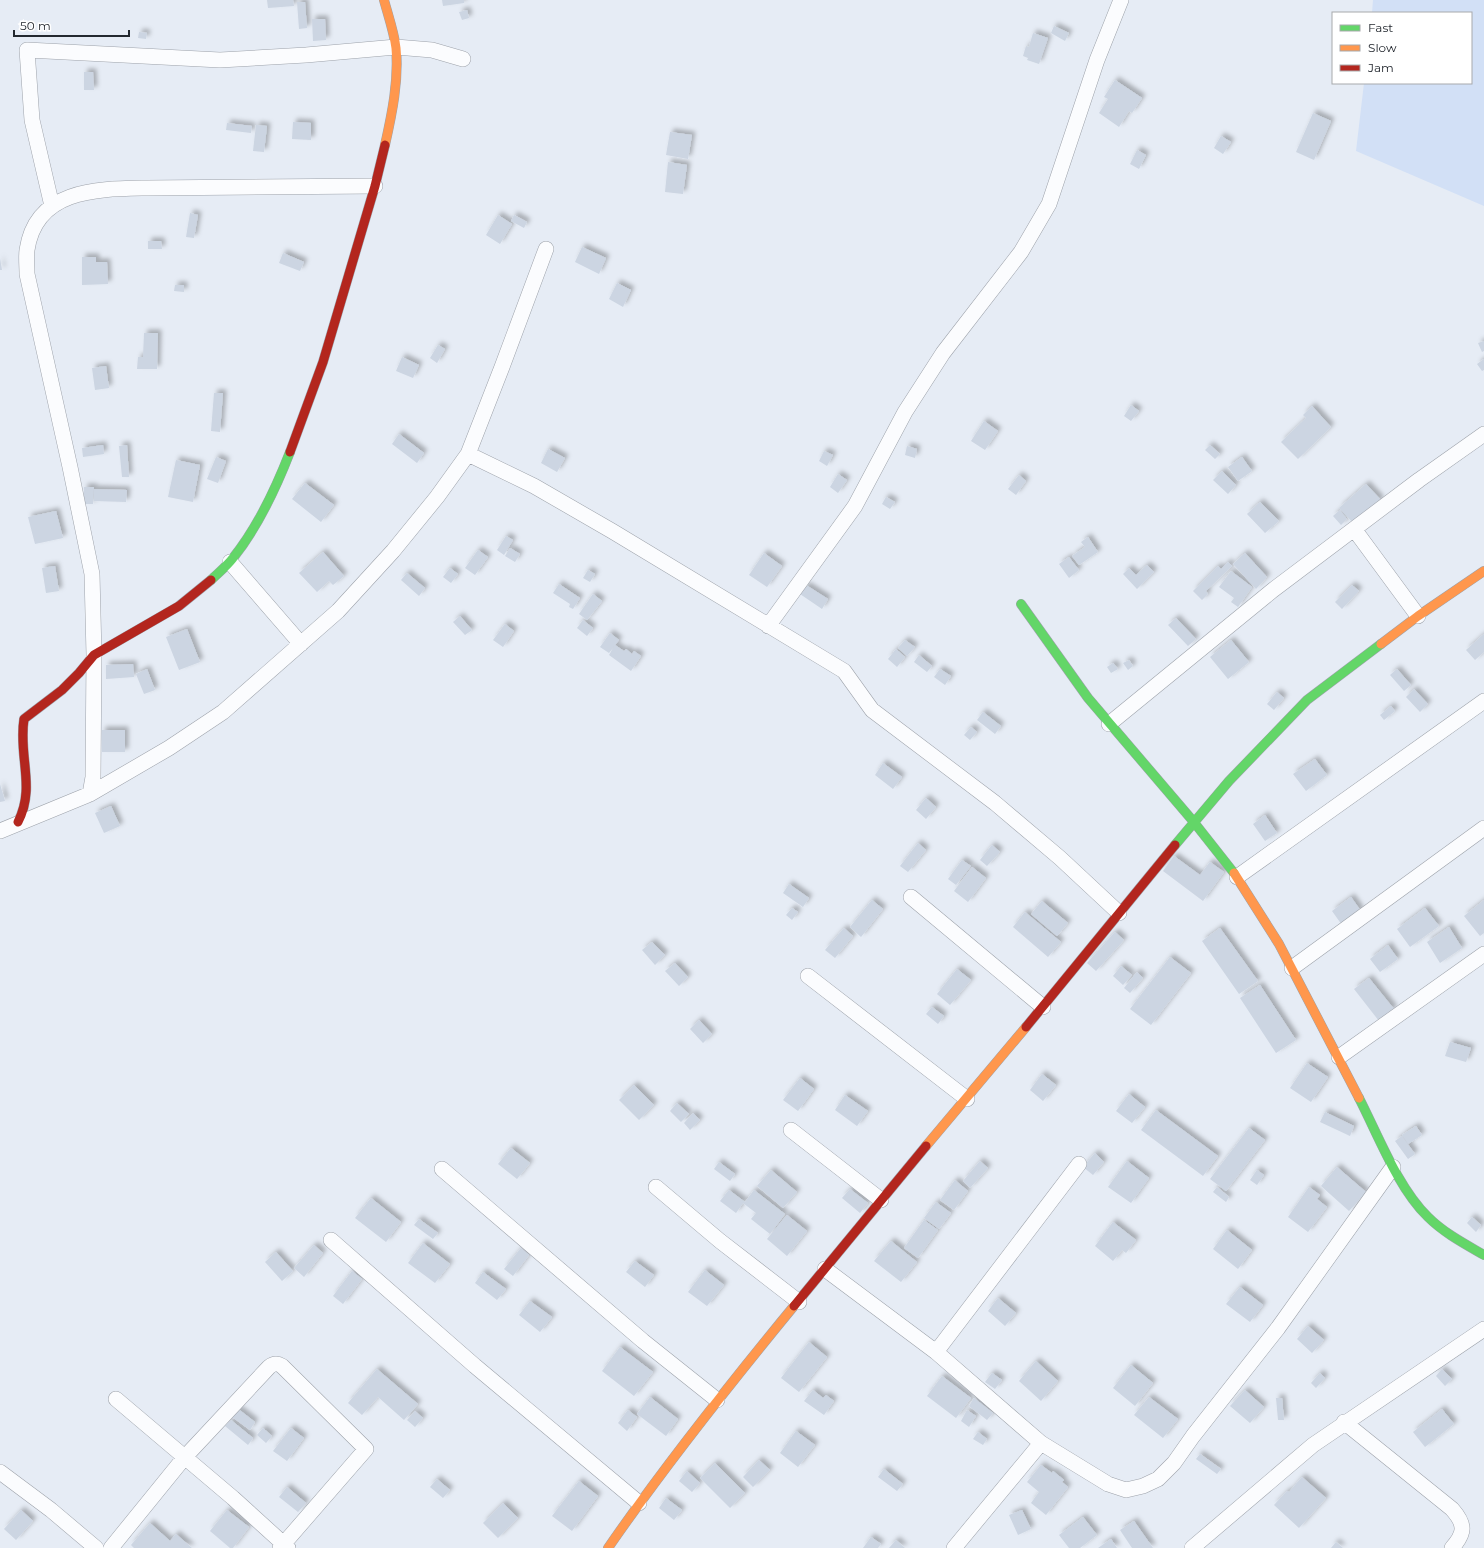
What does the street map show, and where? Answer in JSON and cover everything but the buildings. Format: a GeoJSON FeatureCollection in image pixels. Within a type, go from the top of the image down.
{"type":"FeatureCollection","features":[{"type":"Feature","properties":{"kind":"street"},"geometry":{"type":"LineString","coordinates":[[18,822],[25,810],[27,785],[21,735],[24,719],[53,699],[85,668],[94,655],[179,606],[206,585],[230,562],[250,533],[276,488],[298,433],[323,362],[375,186],[391,118],[396,76],[396,47],[384,0]]}},
{"type":"Feature","properties":{"kind":"street"},"geometry":{"type":"LineString","coordinates":[[768,626],[855,506],[905,412],[934,366],[1021,252],[1049,204],[1071,142],[1097,60],[1121,0]]}},
{"type":"Feature","properties":{"kind":"street"},"geometry":{"type":"LineString","coordinates":[[52,206],[32,120],[27,50],[220,60],[306,55],[396,47],[432,50],[463,59]]}},
{"type":"Feature","properties":{"kind":"street"},"geometry":{"type":"LineString","coordinates":[[90,794],[93,777],[94,655],[92,574],[27,274],[27,251],[30,234],[38,220],[52,206],[69,196],[90,192],[117,189],[375,186]]}},
{"type":"Feature","properties":{"kind":"street"},"geometry":{"type":"LineString","coordinates":[[0,831],[18,822],[90,794],[169,748],[223,712],[338,611],[393,550],[437,497],[468,454],[546,249]]}},
{"type":"Feature","properties":{"kind":"street"},"geometry":{"type":"LineString","coordinates":[[1109,724],[1272,590],[1419,480],[1484,434]]}},
{"type":"Feature","properties":{"kind":"street"},"geometry":{"type":"LineString","coordinates":[[468,454],[534,486],[695,580],[768,626],[844,671],[872,710],[1001,808],[1060,858],[1119,912]]}},
{"type":"Feature","properties":{"kind":"street"},"geometry":{"type":"LineString","coordinates":[[1354,529],[1418,616]]}},
{"type":"Feature","properties":{"kind":"street"},"geometry":{"type":"LineString","coordinates":[[230,562],[301,644]]}},
{"type":"Feature","properties":{"kind":"street"},"geometry":{"type":"LineString","coordinates":[[608,1548],[639,1503],[717,1400],[881,1200],[1043,1007],[1193,821],[1245,764],[1307,700],[1418,616],[1484,571]]}},
{"type":"Feature","properties":{"kind":"street"},"geometry":{"type":"LineString","coordinates":[[1020,604],[1080,687],[1109,724],[1193,821],[1237,877],[1279,944],[1340,1057],[1393,1167],[1410,1195],[1428,1217],[1454,1237],[1484,1255]]}},
{"type":"Feature","properties":{"kind":"street"},"geometry":{"type":"LineString","coordinates":[[1237,877],[1484,700]]}},
{"type":"Feature","properties":{"kind":"street"},"geometry":{"type":"LineString","coordinates":[[1292,968],[1484,828]]}},
{"type":"Feature","properties":{"kind":"street"},"geometry":{"type":"LineString","coordinates":[[911,897],[1043,1007]]}},
{"type":"Feature","properties":{"kind":"street"},"geometry":{"type":"LineString","coordinates":[[1340,1057],[1484,954]]}},
{"type":"Feature","properties":{"kind":"street"},"geometry":{"type":"LineString","coordinates":[[808,976],[967,1099]]}},
{"type":"Feature","properties":{"kind":"street"},"geometry":{"type":"LineString","coordinates":[[791,1130],[881,1200]]}},
{"type":"Feature","properties":{"kind":"street"},"geometry":{"type":"LineString","coordinates":[[936,1352],[1079,1164]]}},
{"type":"Feature","properties":{"kind":"street"},"geometry":{"type":"LineString","coordinates":[[825,1269],[936,1352],[1041,1443],[1108,1484],[1126,1490],[1143,1486],[1158,1479],[1174,1463],[1278,1328],[1393,1167]]}},
{"type":"Feature","properties":{"kind":"street"},"geometry":{"type":"LineString","coordinates":[[442,1169],[644,1342],[717,1400]]}},
{"type":"Feature","properties":{"kind":"street"},"geometry":{"type":"LineString","coordinates":[[656,1187],[720,1241],[798,1302]]}},
{"type":"Feature","properties":{"kind":"street"},"geometry":{"type":"LineString","coordinates":[[331,1240],[481,1371],[639,1503]]}},
{"type":"Feature","properties":{"kind":"street"},"geometry":{"type":"LineString","coordinates":[[1192,1548],[1313,1445],[1344,1422],[1484,1329]]}},
{"type":"Feature","properties":{"kind":"street"},"geometry":{"type":"LineString","coordinates":[[111,1548],[184,1458],[273,1364],[277,1363],[282,1366],[366,1449],[284,1547],[233,1498],[184,1458],[116,1399]]}},
{"type":"Feature","properties":{"kind":"street"},"geometry":{"type":"LineString","coordinates":[[1344,1422],[1458,1516],[1462,1523],[1462,1532],[1459,1540],[1452,1548]]}},
{"type":"Feature","properties":{"kind":"street"},"geometry":{"type":"LineString","coordinates":[[954,1548],[1041,1443]]}},
{"type":"Feature","properties":{"kind":"street"},"geometry":{"type":"LineString","coordinates":[[0,1472],[51,1510],[96,1548]]}},
{"type":"Feature","properties":{"kind":"shaded area"},"geometry":{"type":"Polygon","coordinates":[[[1373,0],[1484,0],[1484,206],[1356,151],[1364,84],[1472,84],[1472,12],[1372,12],[1373,0]]]}},
{"type":"Feature","properties":{"kind":"traffic: fast"},"geometry":{"type":"LineString","coordinates":[[211,580],[231,561],[242,546],[272,493],[290,452]]}},
{"type":"Feature","properties":{"kind":"traffic: fast"},"geometry":{"type":"LineString","coordinates":[[1021,604],[1088,698],[1193,821],[1234,873]]}},
{"type":"Feature","properties":{"kind":"traffic: fast"},"geometry":{"type":"LineString","coordinates":[[1175,845],[1229,781],[1307,700],[1381,644]]}},
{"type":"Feature","properties":{"kind":"traffic: fast"},"geometry":{"type":"LineString","coordinates":[[1359,1098],[1389,1160],[1417,1205],[1441,1228],[1484,1255]]}},
{"type":"Feature","properties":{"kind":"traffic: slow"},"geometry":{"type":"LineString","coordinates":[[384,0],[394,36],[397,60],[394,97],[385,145]]}},
{"type":"Feature","properties":{"kind":"traffic: slow"},"geometry":{"type":"LineString","coordinates":[[1381,644],[1418,616],[1484,571]]}},
{"type":"Feature","properties":{"kind":"traffic: slow"},"geometry":{"type":"LineString","coordinates":[[1234,873],[1279,944],[1359,1098]]}},
{"type":"Feature","properties":{"kind":"traffic: slow"},"geometry":{"type":"LineString","coordinates":[[926,1146],[1026,1027]]}},
{"type":"Feature","properties":{"kind":"traffic: slow"},"geometry":{"type":"LineString","coordinates":[[608,1548],[698,1425],[794,1306]]}},
{"type":"Feature","properties":{"kind":"traffic: jam"},"geometry":{"type":"LineString","coordinates":[[290,452],[323,362],[375,186],[385,145]]}},
{"type":"Feature","properties":{"kind":"traffic: jam"},"geometry":{"type":"LineString","coordinates":[[18,822],[26,796],[26,771],[23,746],[24,719],[62,690],[94,655],[179,606],[211,580]]}},
{"type":"Feature","properties":{"kind":"traffic: jam"},"geometry":{"type":"LineString","coordinates":[[1026,1027],[1175,845]]}},
{"type":"Feature","properties":{"kind":"traffic: jam"},"geometry":{"type":"LineString","coordinates":[[794,1306],[926,1146]]}}]}
